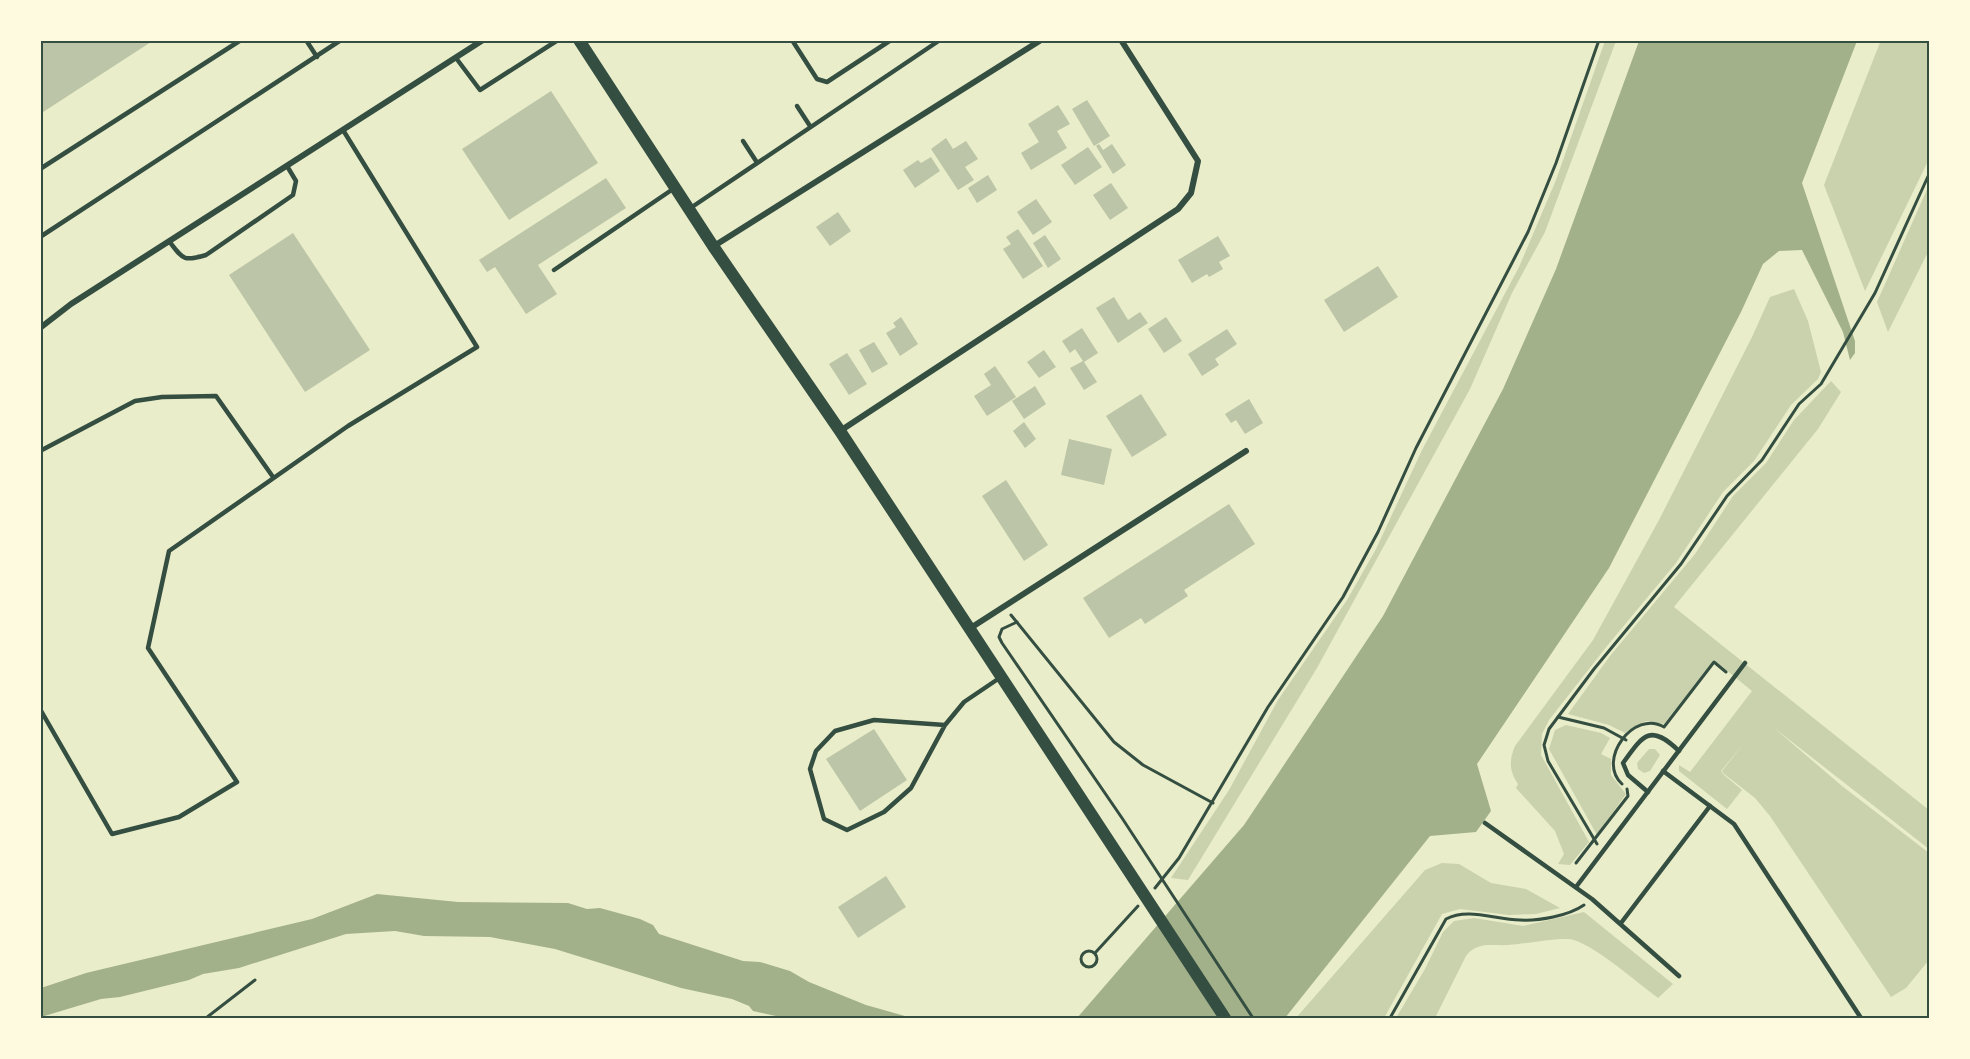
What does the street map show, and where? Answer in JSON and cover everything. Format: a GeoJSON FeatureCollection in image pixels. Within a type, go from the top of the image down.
{"type":"FeatureCollection","features":[{"type":"Feature","properties":{"kind":"main road"},"geometry":{"type":"LineString","coordinates":[[579,40],[713,246],[840,431],[1225,1018]]}},
{"type":"Feature","properties":{"kind":"street"},"geometry":{"type":"LineString","coordinates":[[40,328],[71,304],[483,40]]}},
{"type":"Feature","properties":{"kind":"street"},"geometry":{"type":"LineString","coordinates":[[713,246],[1041,40]]}},
{"type":"Feature","properties":{"kind":"street"},"geometry":{"type":"LineString","coordinates":[[840,431],[1178,209],[1191,193],[1198,161],[1121,40]]}},
{"type":"Feature","properties":{"kind":"street"},"geometry":{"type":"LineString","coordinates":[[969,629],[1246,451]]}},
{"type":"Feature","properties":{"kind":"lane"},"geometry":{"type":"LineString","coordinates":[[40,169],[241,40]]}},
{"type":"Feature","properties":{"kind":"lane"},"geometry":{"type":"LineString","coordinates":[[306,40],[317,57]]}},
{"type":"Feature","properties":{"kind":"lane"},"geometry":{"type":"LineString","coordinates":[[40,237],[341,40]]}},
{"type":"Feature","properties":{"kind":"lane"},"geometry":{"type":"LineString","coordinates":[[456,58],[480,90],[558,40]]}},
{"type":"Feature","properties":{"kind":"lane"},"geometry":{"type":"LineString","coordinates":[[792,40],[817,79],[827,82],[891,40]]}},
{"type":"Feature","properties":{"kind":"lane"},"geometry":{"type":"LineString","coordinates":[[689,208],[940,40]]}},
{"type":"Feature","properties":{"kind":"lane"},"geometry":{"type":"LineString","coordinates":[[797,106],[810,126]]}},
{"type":"Feature","properties":{"kind":"lane"},"geometry":{"type":"LineString","coordinates":[[40,709],[112,834],[179,817],[237,782],[148,648],[169,551],[348,426],[477,347],[343,130]]}},
{"type":"Feature","properties":{"kind":"lane"},"geometry":{"type":"LineString","coordinates":[[743,141],[756,161]]}},
{"type":"Feature","properties":{"kind":"lane"},"geometry":{"type":"LineString","coordinates":[[169,241],[181,257],[190,260],[206,255],[294,195],[296,181],[287,166]]}},
{"type":"Feature","properties":{"kind":"lane"},"geometry":{"type":"LineString","coordinates":[[554,270],[675,187]]}},
{"type":"Feature","properties":{"kind":"lane"},"geometry":{"type":"LineString","coordinates":[[40,451],[135,401],[162,397],[216,396],[273,477]]}},
{"type":"Feature","properties":{"kind":"lane"},"geometry":{"type":"LineString","coordinates":[[1576,887],[1745,663]]}},
{"type":"Feature","properties":{"kind":"lane"},"geometry":{"type":"LineString","coordinates":[[945,726],[874,720],[835,731],[816,751],[810,769],[824,819],[847,830],[884,812],[911,788],[945,726],[964,702],[1001,677]]}},
{"type":"Feature","properties":{"kind":"lane"},"geometry":{"type":"LineString","coordinates":[[1648,792],[1624,769],[1623,763],[1640,739],[1653,734],[1660,736],[1679,751]]}},
{"type":"Feature","properties":{"kind":"lane"},"geometry":{"type":"LineString","coordinates":[[1663,771],[1734,824],[1861,1018]]}},
{"type":"Feature","properties":{"kind":"lane"},"geometry":{"type":"LineString","coordinates":[[1621,923],[1710,806]]}},
{"type":"Feature","properties":{"kind":"lane"},"geometry":{"type":"LineString","coordinates":[[1485,823],[1592,899],[1679,976]]}},
{"type":"Feature","properties":{"kind":"path"},"geometry":{"type":"LineString","coordinates":[[1151,892],[1179,858],[1268,707],[1338,604],[1378,532],[1416,448],[1528,232],[1556,164],[1599,40]]}},
{"type":"Feature","properties":{"kind":"path"},"geometry":{"type":"LineString","coordinates":[[1602,853],[1546,753],[1546,737],[1558,717],[1681,564],[1727,496],[1762,460],[1799,404],[1823,381],[1875,294],[1929,172]]}},
{"type":"Feature","properties":{"kind":"path"},"geometry":{"type":"LineString","coordinates":[[1004,605],[1114,742],[1143,765],[1213,803]]}},
{"type":"Feature","properties":{"kind":"path"},"geometry":{"type":"LineString","coordinates":[[1017,622],[1002,629],[999,637],[1002,643],[1122,818],[1253,1018]]}},
{"type":"Feature","properties":{"kind":"path"},"geometry":{"type":"LineString","coordinates":[[1558,717],[1604,728],[1635,746]]}},
{"type":"Feature","properties":{"kind":"path"},"geometry":{"type":"LineString","coordinates":[[1390,1018],[1446,919],[1461,914],[1520,921],[1536,919],[1578,909],[1592,899]]}},
{"type":"Feature","properties":{"kind":"path"},"geometry":{"type":"LineString","coordinates":[[1095,954],[1144,900]]}},
{"type":"Feature","properties":{"kind":"path"},"geometry":{"type":"LineString","coordinates":[[1088,951],[1095,954],[1097,959],[1094,966],[1084,966],[1080,959],[1083,954],[1088,951]]}},
{"type":"Feature","properties":{"kind":"path"},"geometry":{"type":"LineString","coordinates":[[206,1018],[255,980]]}},
{"type":"Feature","properties":{"kind":"shaded area"},"geometry":{"type":"Polygon","coordinates":[[[1881,40],[1929,41],[1929,159],[1865,291],[1824,185],[1881,40]]]}},
{"type":"Feature","properties":{"kind":"shaded area"},"geometry":{"type":"Polygon","coordinates":[[[1605,41],[1616,41],[1545,232],[1512,293],[1470,389],[1317,668],[1188,880],[1171,878],[1229,790],[1278,700],[1347,600],[1376,549],[1422,450],[1519,267],[1556,180],[1605,41]]]}},
{"type":"Feature","properties":{"kind":"shaded area"},"geometry":{"type":"Polygon","coordinates":[[[1639,41],[1857,41],[1802,183],[1855,341],[1855,353],[1850,360],[1843,332],[1802,250],[1779,251],[1763,264],[1741,312],[1609,568],[1477,764],[1491,811],[1476,832],[1430,836],[1285,1018],[1077,1018],[1244,825],[1383,616],[1503,389],[1556,269],[1639,41]]]}},
{"type":"Feature","properties":{"kind":"shaded area"},"geometry":{"type":"Polygon","coordinates":[[[1929,185],[1929,250],[1888,332],[1877,302],[1929,185]]]}},
{"type":"Feature","properties":{"kind":"shaded area"},"geometry":{"type":"Polygon","coordinates":[[[1794,289],[1808,321],[1821,372],[1818,379],[1791,405],[1754,461],[1723,492],[1676,563],[1549,720],[1542,734],[1541,755],[1589,842],[1570,865],[1558,864],[1564,854],[1555,831],[1516,788],[1518,784],[1511,765],[1515,746],[1593,640],[1659,520],[1770,297],[1794,289]]]}},
{"type":"Feature","properties":{"kind":"shaded area"},"geometry":{"type":"Polygon","coordinates":[[[1831,381],[1841,392],[1818,429],[1674,607],[1929,810],[1929,849],[1773,727],[1842,786],[1929,853],[1929,960],[1906,988],[1891,997],[1770,816],[1755,798],[1723,773],[1722,771],[1744,743],[1721,771],[1723,774],[1742,790],[1727,809],[1679,771],[1679,765],[1690,772],[1752,691],[1714,660],[1664,724],[1646,721],[1625,733],[1609,725],[1568,714],[1610,656],[1695,554],[1733,496],[1766,463],[1794,420],[1831,381]]]}},
{"type":"Feature","properties":{"kind":"shaded area"},"geometry":{"type":"Polygon","coordinates":[[[1566,725],[1601,733],[1610,738],[1601,754],[1611,759],[1611,775],[1626,794],[1597,835],[1549,749],[1555,730],[1566,725]]]}},
{"type":"Feature","properties":{"kind":"shaded area"},"geometry":{"type":"Polygon","coordinates":[[[1649,749],[1655,749],[1660,755],[1650,771],[1644,773],[1638,769],[1637,763],[1649,749]]]}},
{"type":"Feature","properties":{"kind":"shaded area"},"geometry":{"type":"Polygon","coordinates":[[[1442,863],[1459,864],[1491,883],[1526,889],[1560,908],[1536,914],[1509,915],[1460,909],[1442,914],[1384,1018],[1296,1018],[1425,870],[1442,863]]]}},
{"type":"Feature","properties":{"kind":"shaded area"},"geometry":{"type":"Polygon","coordinates":[[[377,894],[458,902],[568,903],[587,909],[600,908],[640,919],[653,925],[659,934],[743,961],[760,962],[790,971],[809,982],[866,1005],[912,1018],[785,1018],[753,1011],[749,1006],[732,999],[681,988],[555,949],[490,937],[424,936],[395,931],[346,934],[239,968],[203,974],[189,980],[120,997],[101,999],[41,1017],[41,988],[86,973],[312,919],[377,894]]]}},
{"type":"Feature","properties":{"kind":"shaded area"},"geometry":{"type":"Polygon","coordinates":[[[1584,912],[1673,984],[1658,998],[1589,947],[1569,939],[1485,945],[1475,948],[1466,956],[1435,1018],[1396,1018],[1425,969],[1443,932],[1454,921],[1474,918],[1523,926],[1584,912]]]}},
{"type":"Feature","properties":{"kind":"building"},"geometry":{"type":"Polygon","coordinates":[[[40,40],[154,40],[40,114],[40,40]]]}},
{"type":"Feature","properties":{"kind":"building"},"geometry":{"type":"Polygon","coordinates":[[[551,91],[598,163],[509,220],[462,149],[551,91]]]}},
{"type":"Feature","properties":{"kind":"building"},"geometry":{"type":"Polygon","coordinates":[[[1087,100],[1110,136],[1094,146],[1072,109],[1087,100]]]}},
{"type":"Feature","properties":{"kind":"building"},"geometry":{"type":"Polygon","coordinates":[[[1058,105],[1070,124],[1057,131],[1067,148],[1031,170],[1021,153],[1039,142],[1028,124],[1058,105]]]}},
{"type":"Feature","properties":{"kind":"building"},"geometry":{"type":"Polygon","coordinates":[[[946,138],[953,149],[966,141],[978,159],[965,167],[974,180],[958,190],[931,149],[946,138]]]}},
{"type":"Feature","properties":{"kind":"building"},"geometry":{"type":"Polygon","coordinates":[[[1099,144],[1103,150],[1112,144],[1126,165],[1113,174],[1096,146],[1099,144]]]}},
{"type":"Feature","properties":{"kind":"building"},"geometry":{"type":"Polygon","coordinates":[[[1088,147],[1102,167],[1075,185],[1061,165],[1088,147]]]}},
{"type":"Feature","properties":{"kind":"building"},"geometry":{"type":"Polygon","coordinates":[[[931,157],[940,171],[915,188],[903,170],[918,160],[921,163],[931,157]]]}},
{"type":"Feature","properties":{"kind":"building"},"geometry":{"type":"Polygon","coordinates":[[[988,175],[997,190],[977,203],[968,188],[988,175]]]}},
{"type":"Feature","properties":{"kind":"building"},"geometry":{"type":"Polygon","coordinates":[[[606,178],[626,208],[538,265],[557,294],[526,314],[495,267],[487,272],[479,260],[606,178]]]}},
{"type":"Feature","properties":{"kind":"building"},"geometry":{"type":"Polygon","coordinates":[[[1111,183],[1128,208],[1110,220],[1093,195],[1111,183]]]}},
{"type":"Feature","properties":{"kind":"building"},"geometry":{"type":"Polygon","coordinates":[[[1036,199],[1052,222],[1033,235],[1017,212],[1036,199]]]}},
{"type":"Feature","properties":{"kind":"building"},"geometry":{"type":"Polygon","coordinates":[[[838,212],[851,231],[830,246],[816,227],[838,212]]]}},
{"type":"Feature","properties":{"kind":"building"},"geometry":{"type":"Polygon","coordinates":[[[1018,229],[1043,266],[1023,279],[1003,249],[1011,244],[1006,237],[1018,229]]]}},
{"type":"Feature","properties":{"kind":"building"},"geometry":{"type":"Polygon","coordinates":[[[293,233],[370,350],[305,392],[229,275],[293,233]]]}},
{"type":"Feature","properties":{"kind":"building"},"geometry":{"type":"Polygon","coordinates":[[[1045,235],[1061,259],[1048,268],[1033,243],[1045,235]]]}},
{"type":"Feature","properties":{"kind":"building"},"geometry":{"type":"Polygon","coordinates":[[[1218,236],[1230,256],[1219,262],[1223,269],[1209,277],[1207,274],[1192,283],[1178,260],[1218,236]]]}},
{"type":"Feature","properties":{"kind":"building"},"geometry":{"type":"Polygon","coordinates":[[[1378,266],[1398,297],[1344,332],[1324,300],[1378,266]]]}},
{"type":"Feature","properties":{"kind":"building"},"geometry":{"type":"Polygon","coordinates":[[[1114,297],[1128,320],[1140,312],[1148,323],[1118,343],[1096,308],[1114,297]]]}},
{"type":"Feature","properties":{"kind":"building"},"geometry":{"type":"Polygon","coordinates":[[[901,317],[918,344],[900,356],[886,333],[896,327],[893,323],[901,317]]]}},
{"type":"Feature","properties":{"kind":"building"},"geometry":{"type":"Polygon","coordinates":[[[1166,317],[1182,341],[1164,353],[1148,329],[1166,317]]]}},
{"type":"Feature","properties":{"kind":"building"},"geometry":{"type":"Polygon","coordinates":[[[1082,328],[1098,353],[1084,362],[1097,382],[1084,390],[1070,368],[1083,361],[1075,349],[1070,353],[1062,341],[1082,328]]]}},
{"type":"Feature","properties":{"kind":"building"},"geometry":{"type":"Polygon","coordinates":[[[1227,329],[1237,344],[1215,359],[1219,365],[1202,376],[1188,354],[1227,329]]]}},
{"type":"Feature","properties":{"kind":"building"},"geometry":{"type":"Polygon","coordinates":[[[874,342],[888,364],[872,373],[859,350],[874,342]]]}},
{"type":"Feature","properties":{"kind":"building"},"geometry":{"type":"Polygon","coordinates":[[[1044,350],[1056,367],[1039,378],[1027,362],[1044,350]]]}},
{"type":"Feature","properties":{"kind":"building"},"geometry":{"type":"Polygon","coordinates":[[[847,353],[867,384],[849,395],[829,364],[847,353]]]}},
{"type":"Feature","properties":{"kind":"building"},"geometry":{"type":"Polygon","coordinates":[[[995,366],[1016,397],[987,416],[974,396],[991,385],[984,374],[995,366]]]}},
{"type":"Feature","properties":{"kind":"building"},"geometry":{"type":"Polygon","coordinates":[[[1035,386],[1046,404],[1024,419],[1012,401],[1035,386]]]}},
{"type":"Feature","properties":{"kind":"building"},"geometry":{"type":"Polygon","coordinates":[[[1141,394],[1167,435],[1132,457],[1106,416],[1141,394]]]}},
{"type":"Feature","properties":{"kind":"building"},"geometry":{"type":"Polygon","coordinates":[[[1249,399],[1263,423],[1245,434],[1236,420],[1231,423],[1225,414],[1249,399]]]}},
{"type":"Feature","properties":{"kind":"building"},"geometry":{"type":"Polygon","coordinates":[[[1024,422],[1036,439],[1025,448],[1013,431],[1024,422]]]}},
{"type":"Feature","properties":{"kind":"building"},"geometry":{"type":"Polygon","coordinates":[[[1069,439],[1112,449],[1104,485],[1061,475],[1069,439]]]}},
{"type":"Feature","properties":{"kind":"building"},"geometry":{"type":"Polygon","coordinates":[[[1006,480],[1048,545],[1024,561],[982,496],[1006,480]]]}},
{"type":"Feature","properties":{"kind":"building"},"geometry":{"type":"Polygon","coordinates":[[[1229,504],[1255,544],[1184,590],[1188,596],[1145,624],[1141,618],[1109,638],[1083,598],[1229,504]]]}},
{"type":"Feature","properties":{"kind":"building"},"geometry":{"type":"Polygon","coordinates":[[[874,729],[907,780],[860,811],[826,759],[874,729]]]}},
{"type":"Feature","properties":{"kind":"building"},"geometry":{"type":"Polygon","coordinates":[[[886,876],[906,907],[858,938],[838,907],[886,876]]]}}]}
